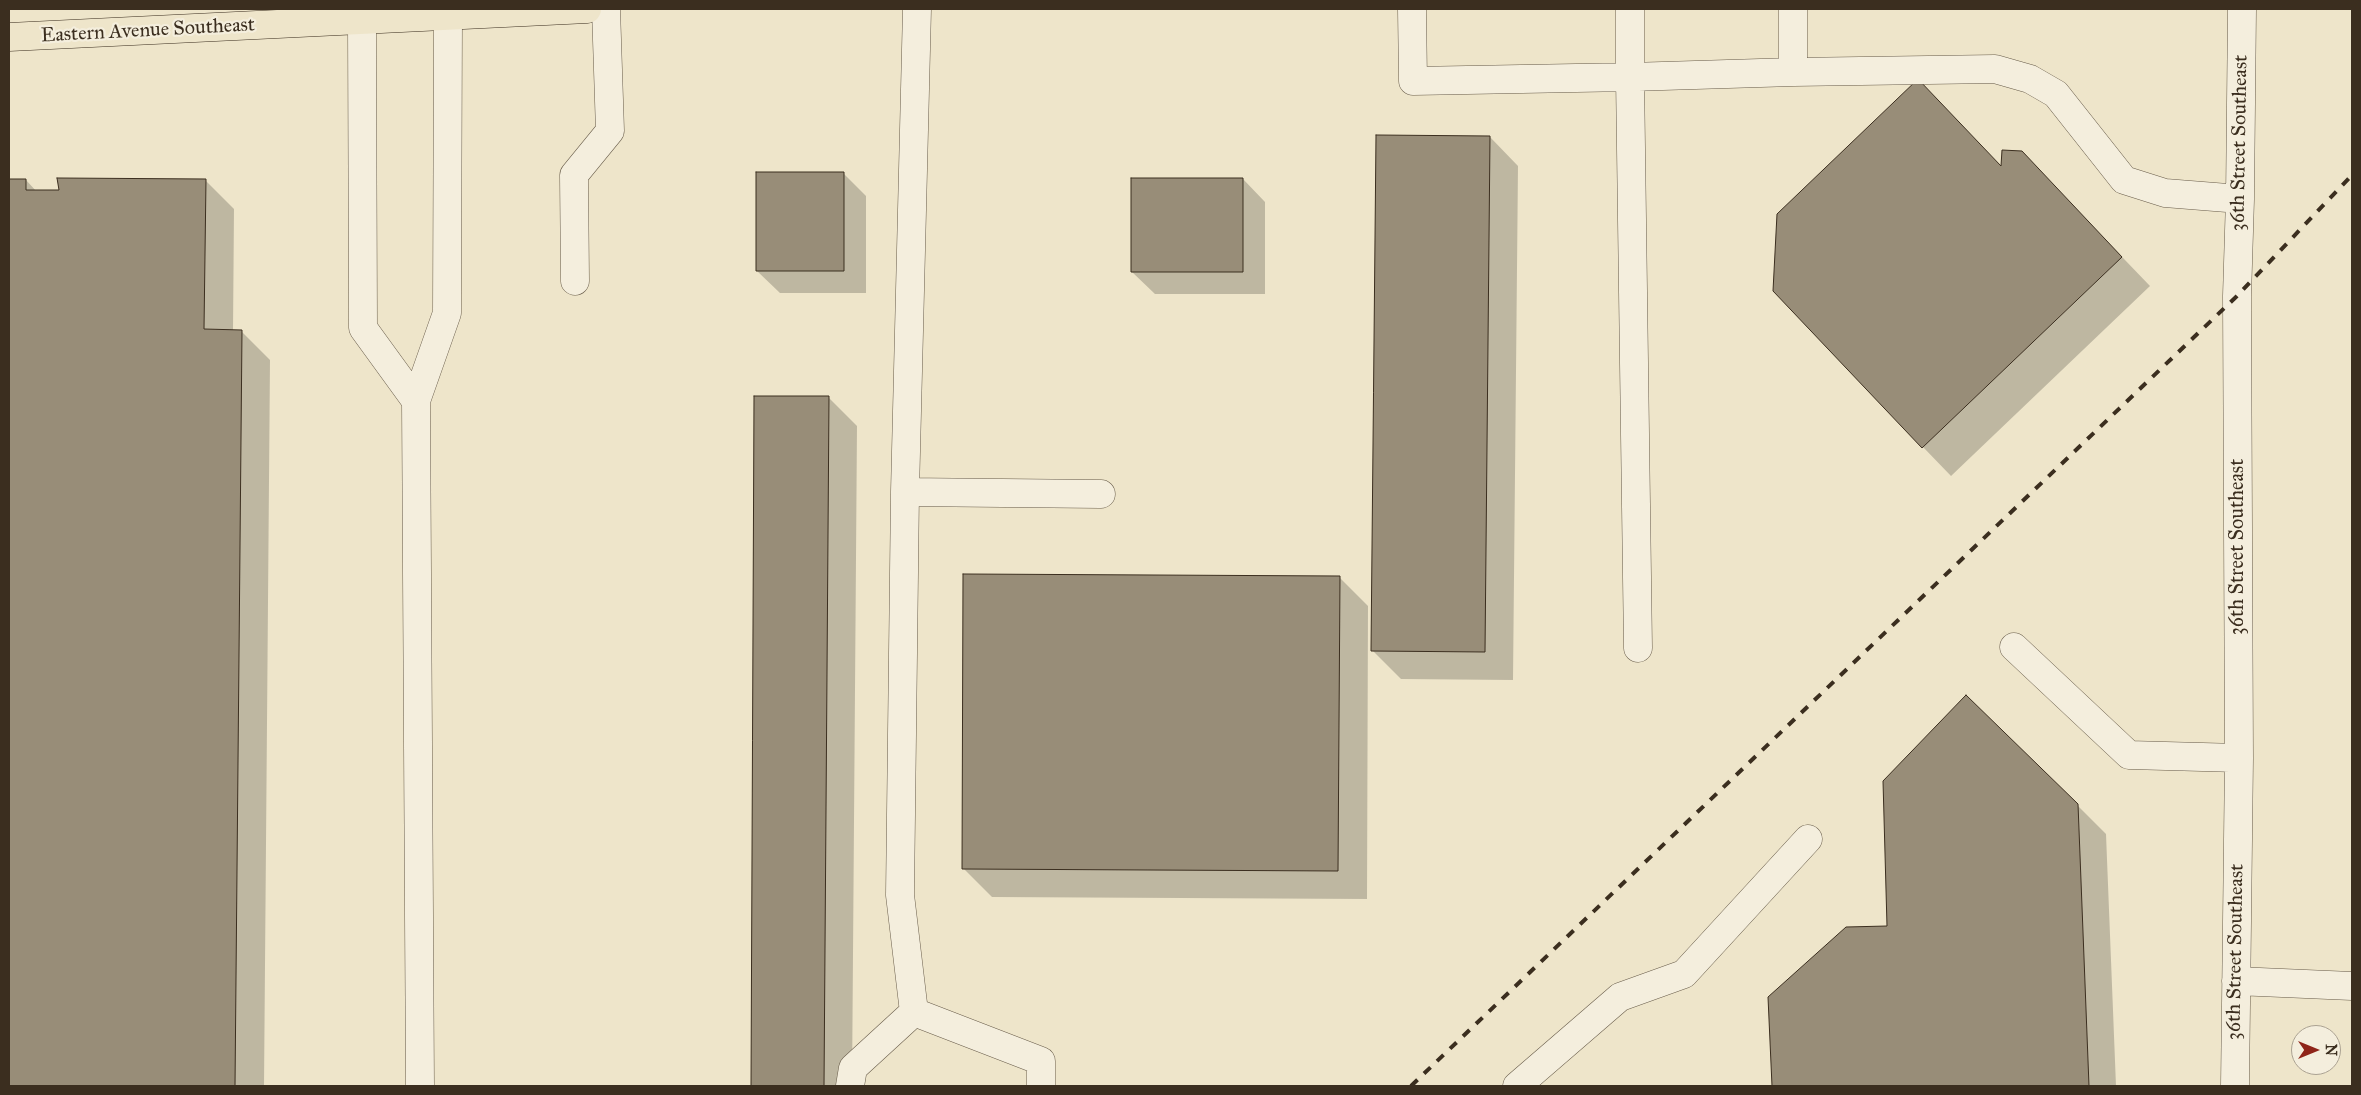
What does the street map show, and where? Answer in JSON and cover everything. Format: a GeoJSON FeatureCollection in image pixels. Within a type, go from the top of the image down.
{"type":"FeatureCollection","features":[{"type":"Feature","properties":{"kind":"main road","name":"Eastern Avenue Southeast"},"geometry":{"type":"LineString","coordinates":[[9,37],[587,9]]}},
{"type":"Feature","properties":{"kind":"street"},"geometry":{"type":"LineString","coordinates":[[575,281],[574,175],[610,131],[606,9]]}},
{"type":"Feature","properties":{"kind":"street"},"geometry":{"type":"LineString","coordinates":[[914,1012],[900,895],[906,492],[917,9]]}},
{"type":"Feature","properties":{"kind":"street"},"geometry":{"type":"LineString","coordinates":[[1412,9],[1413,81],[1995,68],[2030,79],[2056,94],[2124,180],[2165,193],[2240,199]]}},
{"type":"Feature","properties":{"kind":"street"},"geometry":{"type":"LineString","coordinates":[[1630,9],[1638,648]]}},
{"type":"Feature","properties":{"kind":"street"},"geometry":{"type":"LineString","coordinates":[[1793,9],[1793,72]]}},
{"type":"Feature","properties":{"kind":"street","name":"36th Street Southeast"},"geometry":{"type":"LineString","coordinates":[[2235,1086],[2239,758],[2237,296],[2242,9]]}},
{"type":"Feature","properties":{"kind":"street"},"geometry":{"type":"LineString","coordinates":[[420,1086],[416,401],[447,313],[448,16]]}},
{"type":"Feature","properties":{"kind":"street"},"geometry":{"type":"LineString","coordinates":[[362,20],[363,328],[416,401]]}},
{"type":"Feature","properties":{"kind":"street"},"geometry":{"type":"LineString","coordinates":[[906,492],[1101,494]]}},
{"type":"Feature","properties":{"kind":"street"},"geometry":{"type":"LineString","coordinates":[[2014,647],[2129,755],[2239,758]]}},
{"type":"Feature","properties":{"kind":"street"},"geometry":{"type":"LineString","coordinates":[[1517,1086],[1620,997],[1684,974],[1808,839]]}},
{"type":"Feature","properties":{"kind":"street"},"geometry":{"type":"LineString","coordinates":[[2236,981],[2352,986]]}},
{"type":"Feature","properties":{"kind":"street"},"geometry":{"type":"LineString","coordinates":[[850,1086],[853,1068],[914,1012]]}},
{"type":"Feature","properties":{"kind":"street"},"geometry":{"type":"LineString","coordinates":[[914,1012],[1040,1061],[1041,1086]]}},
{"type":"Feature","properties":{"kind":"building"},"geometry":{"type":"Polygon","coordinates":[[[1918,79],[2001,166],[2002,150],[2022,151],[2122,257],[1922,448],[1773,291],[1777,214],[1918,79]]]}},
{"type":"Feature","properties":{"kind":"building"},"geometry":{"type":"Polygon","coordinates":[[[1376,135],[1490,136],[1485,652],[1371,651],[1376,135]]]}},
{"type":"Feature","properties":{"kind":"building"},"geometry":{"type":"Polygon","coordinates":[[[756,172],[844,172],[844,271],[756,271],[756,172]]]}},
{"type":"Feature","properties":{"kind":"building"},"geometry":{"type":"Polygon","coordinates":[[[57,178],[206,179],[204,329],[242,330],[235,1086],[9,1086],[9,179],[26,179],[26,190],[59,190],[57,178]]]}},
{"type":"Feature","properties":{"kind":"building"},"geometry":{"type":"Polygon","coordinates":[[[1131,178],[1243,178],[1243,272],[1131,272],[1131,178]]]}},
{"type":"Feature","properties":{"kind":"building"},"geometry":{"type":"Polygon","coordinates":[[[754,396],[829,396],[824,1086],[751,1086],[754,396]]]}},
{"type":"Feature","properties":{"kind":"building"},"geometry":{"type":"Polygon","coordinates":[[[963,574],[1340,576],[1338,871],[962,869],[963,574]]]}},
{"type":"Feature","properties":{"kind":"building"},"geometry":{"type":"Polygon","coordinates":[[[1966,695],[2078,804],[2089,1086],[1772,1086],[1768,997],[1846,927],[1887,926],[1883,781],[1966,695]]]}},
{"type":"Feature","properties":{"kind":"railway"},"geometry":{"type":"LineString","coordinates":[[1411,1086],[2237,296],[2352,175]]}}]}
